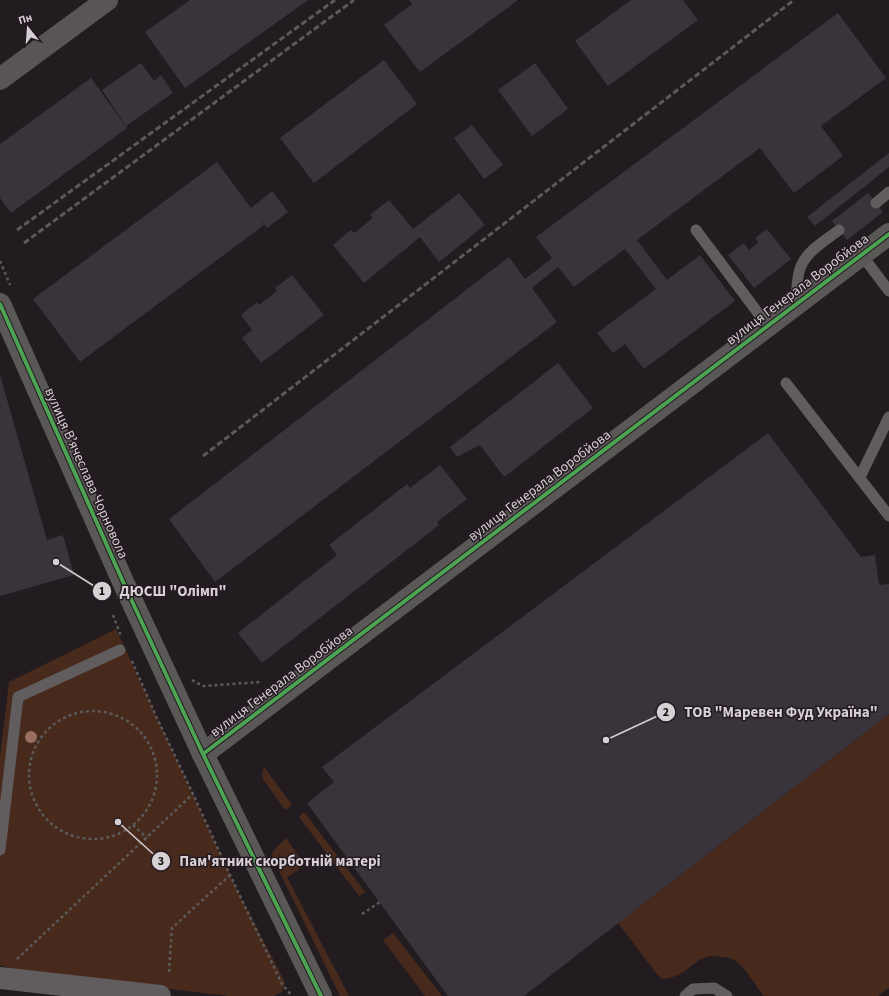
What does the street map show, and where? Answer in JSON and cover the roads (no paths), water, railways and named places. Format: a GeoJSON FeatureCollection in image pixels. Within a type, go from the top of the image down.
{"type":"FeatureCollection","features":[{"type":"Feature","properties":{"kind":"main road"},"geometry":{"type":"LineString","coordinates":[[0,80],[107,0]]}},
{"type":"Feature","properties":{"kind":"street","name":"вулиця Генерала Воробйова"},"geometry":{"type":"LineString","coordinates":[[203,754],[889,234]]}},
{"type":"Feature","properties":{"kind":"street","name":"вулиця Вʼячеслава Чорновола"},"geometry":{"type":"LineString","coordinates":[[6,297],[124,584],[203,754],[322,996]]}},
{"type":"Feature","properties":{"kind":"street"},"geometry":{"type":"LineString","coordinates":[[0,978],[160,996]]}},
{"type":"Feature","properties":{"kind":"lane"},"geometry":{"type":"LineString","coordinates":[[876,203],[889,192]]}},
{"type":"Feature","properties":{"kind":"lane"},"geometry":{"type":"LineString","coordinates":[[696,230],[767,325]]}},
{"type":"Feature","properties":{"kind":"lane"},"geometry":{"type":"LineString","coordinates":[[796,303],[797,281],[801,265],[811,252],[840,230]]}},
{"type":"Feature","properties":{"kind":"lane"},"geometry":{"type":"LineString","coordinates":[[861,254],[889,291]]}},
{"type":"Feature","properties":{"kind":"lane"},"geometry":{"type":"LineString","coordinates":[[786,383],[889,516]]}},
{"type":"Feature","properties":{"kind":"lane"},"geometry":{"type":"LineString","coordinates":[[860,477],[889,417]]}},
{"type":"Feature","properties":{"kind":"lane"},"geometry":{"type":"LineString","coordinates":[[0,850],[18,697],[120,650]]}},
{"type":"Feature","properties":{"kind":"lane"},"geometry":{"type":"LineString","coordinates":[[685,996],[693,989],[714,988],[727,996]]}},
{"type":"Feature","properties":{"kind":"railway"},"geometry":{"type":"LineString","coordinates":[[17,230],[335,0]]}},
{"type":"Feature","properties":{"kind":"railway"},"geometry":{"type":"LineString","coordinates":[[24,243],[354,0]]}},
{"type":"Feature","properties":{"kind":"railway"},"geometry":{"type":"LineString","coordinates":[[203,456],[794,0]]}},
{"type":"Feature","properties":{"kind":"place","name":"ДЮСШ \"Олімп\""},"geometry":{"type":"Point","coordinates":[56,562]}},
{"type":"Feature","properties":{"kind":"place","name":"ТОВ \"Маревен Фуд Україна\""},"geometry":{"type":"Point","coordinates":[606,740]}},
{"type":"Feature","properties":{"kind":"place","name":"Пам'ятник скорботній матері"},"geometry":{"type":"Point","coordinates":[118,822]}}]}
